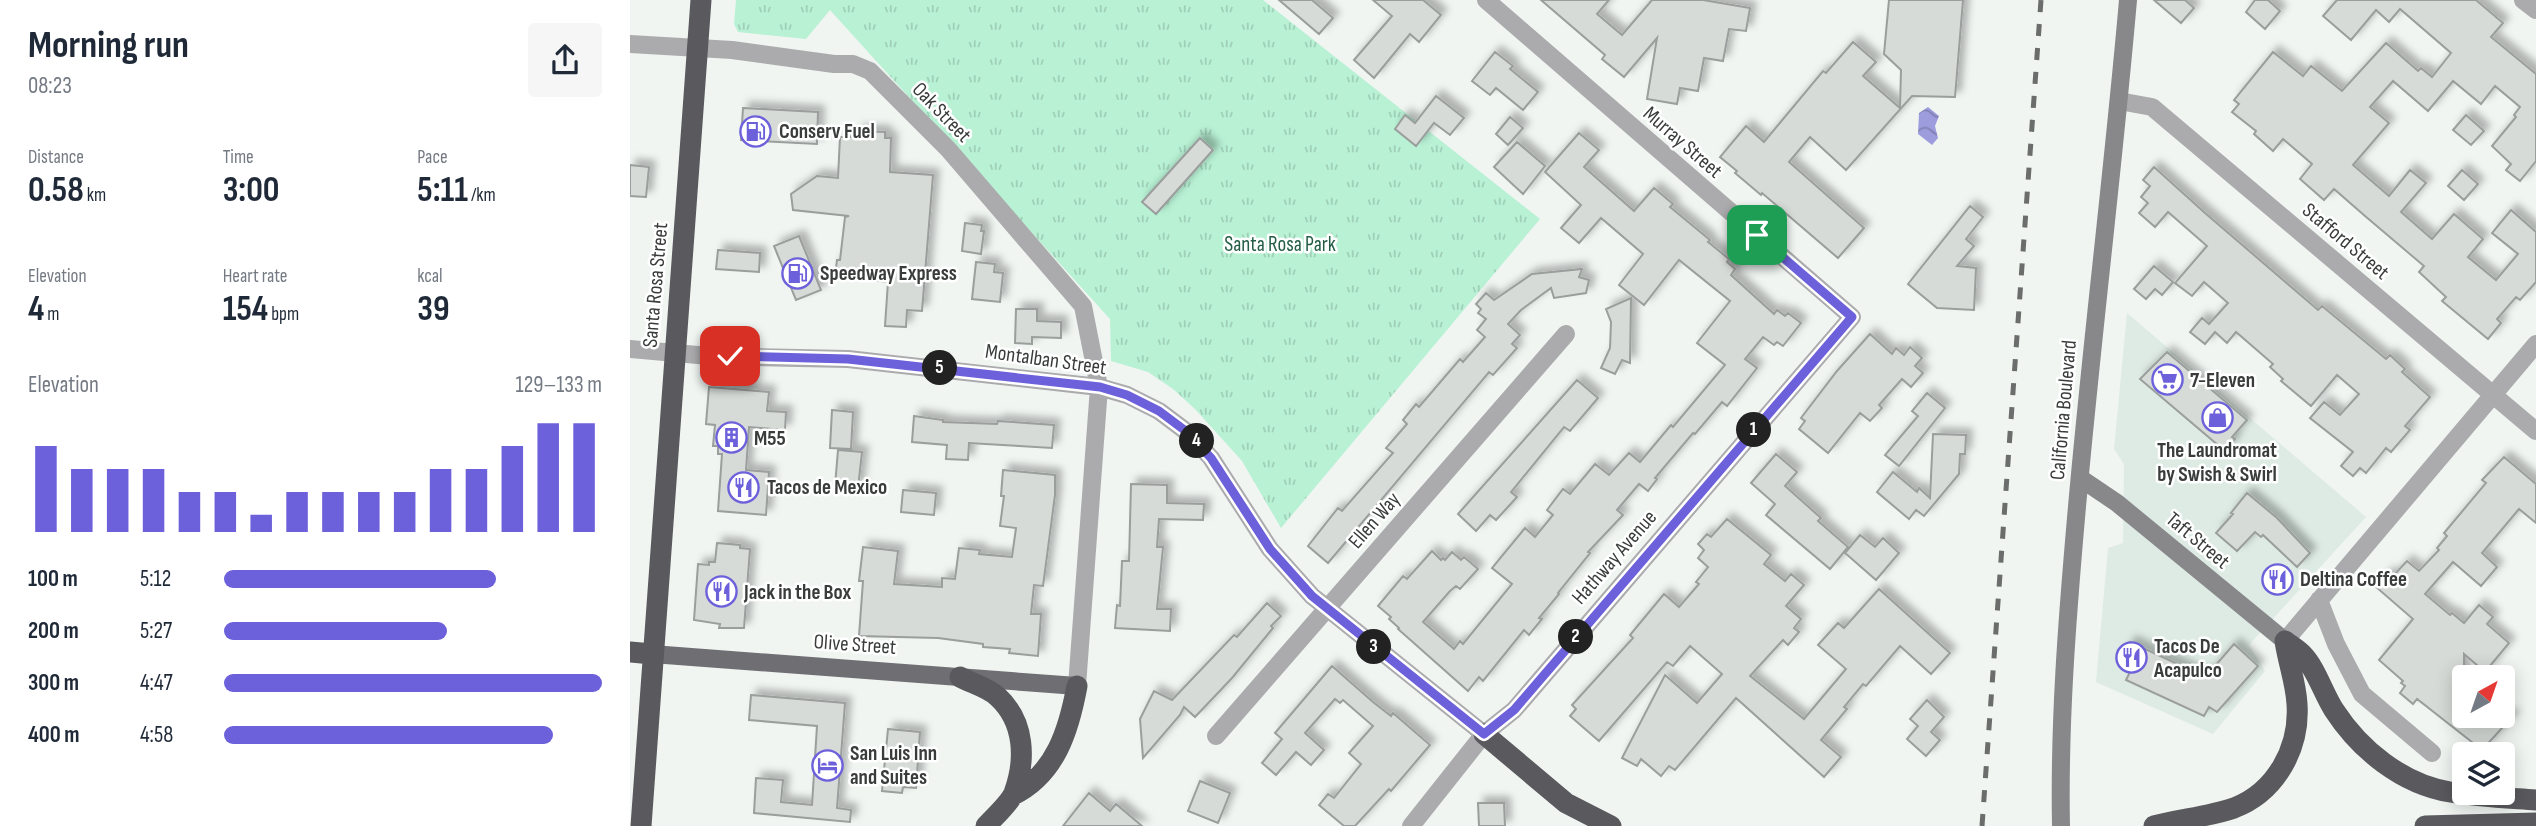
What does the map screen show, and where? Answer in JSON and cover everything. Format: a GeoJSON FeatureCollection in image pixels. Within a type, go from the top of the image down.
{"type":"FeatureCollection","features":[{"type":"Feature","properties":{"kind":"highway","name":"Santa Rosa Street"},"geometry":{"type":"LineString","coordinates":[[642,826],[652,654],[701,0]]}},
{"type":"Feature","properties":{"kind":"highway"},"geometry":{"type":"LineString","coordinates":[[2285,640],[2303,655],[2334,711],[2349,730],[2384,764],[2426,786],[2449,792],[2536,800]]}},
{"type":"Feature","properties":{"kind":"highway"},"geometry":{"type":"LineString","coordinates":[[2154,826],[2234,808],[2261,792],[2278,775],[2289,755],[2297,723],[2297,704],[2285,640]]}},
{"type":"Feature","properties":{"kind":"highway","name":"Olive Street"},"geometry":{"type":"LineString","coordinates":[[630,652],[652,654]]}},
{"type":"Feature","properties":{"kind":"highway"},"geometry":{"type":"LineString","coordinates":[[960,677],[997,695],[1014,717],[1022,740],[1022,750],[1013,795]]}},
{"type":"Feature","properties":{"kind":"highway"},"geometry":{"type":"LineString","coordinates":[[986,826],[1013,795],[1031,786],[1063,739],[1077,686]]}},
{"type":"Feature","properties":{"kind":"highway"},"geometry":{"type":"LineString","coordinates":[[1484,734],[1566,803],[1611,826]]}},
{"type":"Feature","properties":{"kind":"highway"},"geometry":{"type":"LineString","coordinates":[[2425,826],[2536,823]]}},
{"type":"Feature","properties":{"kind":"main road","name":"Olive Street"},"geometry":{"type":"LineString","coordinates":[[652,654],[1077,686]]}},
{"type":"Feature","properties":{"kind":"street","name":"California Boulevard"},"geometry":{"type":"LineString","coordinates":[[2061,826],[2063,691],[2080,478],[2128,0]]}},
{"type":"Feature","properties":{"kind":"street"},"geometry":{"type":"LineString","coordinates":[[2523,0],[2536,10]]}},
{"type":"Feature","properties":{"kind":"street","name":"Murray Street"},"geometry":{"type":"LineString","coordinates":[[1489,1],[1852,317]]}},
{"type":"Feature","properties":{"kind":"street","name":"Oak Street"},"geometry":{"type":"LineString","coordinates":[[630,44],[853,64],[870,71],[948,149],[1083,306],[1100,387],[1077,686]]}},
{"type":"Feature","properties":{"kind":"street","name":"Stafford Street"},"geometry":{"type":"LineString","coordinates":[[2119,102],[2152,107],[2536,431]]}},
{"type":"Feature","properties":{"kind":"street","name":"Hathway Avenue"},"geometry":{"type":"LineString","coordinates":[[1411,826],[1484,734],[1514,710],[1852,317]]}},
{"type":"Feature","properties":{"kind":"street","name":"Ellen Way"},"geometry":{"type":"LineString","coordinates":[[1216,736],[1566,334]]}},
{"type":"Feature","properties":{"kind":"street"},"geometry":{"type":"LineString","coordinates":[[2285,640],[2536,344]]}},
{"type":"Feature","properties":{"kind":"street","name":"Montalban Street"},"geometry":{"type":"LineString","coordinates":[[630,349],[709,356],[848,359],[1100,387],[1143,402],[1187,432],[1211,458],[1270,549],[1312,596],[1484,734]]}},
{"type":"Feature","properties":{"kind":"street","name":"Taft Street"},"geometry":{"type":"LineString","coordinates":[[2080,478],[2118,503],[2285,640]]}},
{"type":"Feature","properties":{"kind":"street"},"geometry":{"type":"LineString","coordinates":[[2319,600],[2336,644],[2362,694],[2432,753]]}},
{"type":"Feature","properties":{"kind":"shaded area"},"geometry":{"type":"Polygon","coordinates":[[[2127,313],[2366,517],[2249,645],[2265,671],[2213,734],[2096,682],[2108,548],[2123,543],[2124,464],[2114,449],[2127,313]]]}},
{"type":"Feature","properties":{"kind":"green space","name":"Santa Rosa Park"},"geometry":{"type":"Polygon","coordinates":[[[736,0],[1263,0],[1540,219],[1281,528],[1242,461],[1195,409],[1173,389],[1148,372],[1111,361],[1110,319],[830,10],[806,39],[738,32],[734,24],[736,0]]]}},
{"type":"Feature","properties":{"kind":"water"},"geometry":{"type":"Polygon","coordinates":[[[1928,107],[1939,116],[1935,126],[1938,138],[1932,145],[1918,134],[1919,113],[1928,107]]]}},
{"type":"Feature","properties":{"kind":"building"},"geometry":{"type":"Polygon","coordinates":[[[1279,0],[1312,0],[1333,18],[1319,34],[1279,0]]]}},
{"type":"Feature","properties":{"kind":"building"},"geometry":{"type":"Polygon","coordinates":[[[1373,0],[1423,0],[1441,15],[1419,42],[1410,34],[1374,78],[1354,60],[1392,16],[1373,0]]]}},
{"type":"Feature","properties":{"kind":"building"},"geometry":{"type":"Polygon","coordinates":[[[1541,0],[1609,0],[1597,14],[1622,35],[1652,0],[1703,0],[1750,8],[1746,31],[1729,29],[1723,61],[1704,58],[1698,91],[1680,88],[1677,104],[1647,99],[1657,38],[1624,77],[1602,59],[1605,55],[1541,0]]]}},
{"type":"Feature","properties":{"kind":"building"},"geometry":{"type":"Polygon","coordinates":[[[1889,0],[1963,0],[1955,97],[1912,96],[1846,170],[1810,137],[1789,162],[1864,228],[1838,258],[1735,173],[1737,171],[1720,157],[1746,126],[1764,142],[1823,71],[1826,73],[1853,42],[1876,62],[1863,76],[1900,108],[1901,70],[1884,54],[1889,0]]]}},
{"type":"Feature","properties":{"kind":"building"},"geometry":{"type":"Polygon","coordinates":[[[2154,0],[2185,0],[2194,8],[2181,23],[2154,0]]]}},
{"type":"Feature","properties":{"kind":"building"},"geometry":{"type":"Polygon","coordinates":[[[2255,0],[2268,0],[2280,11],[2265,29],[2246,12],[2255,0]]]}},
{"type":"Feature","properties":{"kind":"building"},"geometry":{"type":"Polygon","coordinates":[[[2337,0],[2476,0],[2503,23],[2491,37],[2536,74],[2536,161],[2520,181],[2506,170],[2511,164],[2492,146],[2516,117],[2514,115],[2520,107],[2495,86],[2481,104],[2453,81],[2428,111],[2393,81],[2370,107],[2389,123],[2353,165],[2389,196],[2410,170],[2426,183],[2401,212],[2432,239],[2454,214],[2483,239],[2468,257],[2496,280],[2518,254],[2492,233],[2511,210],[2536,232],[2536,282],[2520,300],[2516,297],[2497,319],[2501,323],[2488,339],[2442,301],[2446,297],[2419,272],[2424,266],[2334,189],[2324,200],[2300,179],[2312,164],[2283,139],[2273,151],[2254,134],[2256,131],[2232,112],[2239,104],[2234,100],[2273,52],[2303,76],[2311,66],[2342,91],[2386,43],[2418,71],[2421,68],[2432,77],[2451,53],[2400,9],[2389,22],[2376,10],[2351,40],[2323,16],[2337,0]]]}},
{"type":"Feature","properties":{"kind":"building"},"geometry":{"type":"Polygon","coordinates":[[[1495,52],[1513,66],[1510,69],[1538,92],[1523,110],[1496,88],[1490,95],[1472,81],[1495,52]]]}},
{"type":"Feature","properties":{"kind":"building"},"geometry":{"type":"Polygon","coordinates":[[[1436,96],[1464,118],[1450,135],[1434,123],[1416,146],[1395,129],[1405,115],[1415,123],[1436,96]]]}},
{"type":"Feature","properties":{"kind":"building"},"geometry":{"type":"Polygon","coordinates":[[[743,108],[818,112],[817,144],[741,140],[743,108]]]}},
{"type":"Feature","properties":{"kind":"building"},"geometry":{"type":"Polygon","coordinates":[[[2466,115],[2484,131],[2471,145],[2453,130],[2466,115]]]}},
{"type":"Feature","properties":{"kind":"building"},"geometry":{"type":"Polygon","coordinates":[[[1510,117],[1523,128],[1508,145],[1496,134],[1510,117]]]}},
{"type":"Feature","properties":{"kind":"building"},"geometry":{"type":"Polygon","coordinates":[[[858,131],[885,132],[885,138],[891,138],[890,172],[933,175],[922,311],[907,310],[906,327],[885,326],[888,282],[835,276],[837,260],[840,260],[845,217],[849,216],[793,210],[791,194],[817,176],[838,178],[840,137],[858,137],[858,131]]]}},
{"type":"Feature","properties":{"kind":"building"},"geometry":{"type":"Polygon","coordinates":[[[1579,133],[1599,150],[1584,167],[1634,211],[1654,188],[1673,204],[1670,207],[1729,259],[1727,262],[1735,269],[1731,275],[1774,314],[1777,310],[1785,316],[1788,313],[1801,323],[1783,346],[1777,342],[1774,345],[1763,337],[1745,359],[1757,368],[1727,406],[1722,402],[1695,434],[1693,433],[1655,478],[1657,479],[1648,491],[1639,484],[1617,510],[1623,515],[1588,552],[1590,553],[1539,618],[1542,619],[1529,635],[1524,630],[1483,681],[1479,677],[1468,691],[1398,629],[1389,619],[1391,617],[1378,606],[1403,576],[1407,579],[1432,551],[1441,560],[1445,560],[1452,552],[1461,560],[1464,557],[1478,569],[1460,589],[1456,586],[1450,591],[1423,622],[1454,649],[1460,641],[1463,644],[1512,584],[1492,568],[1525,528],[1535,537],[1553,515],[1547,510],[1563,489],[1570,494],[1595,464],[1609,475],[1629,453],[1640,462],[1725,365],[1697,343],[1730,301],[1679,260],[1644,305],[1619,285],[1643,254],[1601,218],[1579,243],[1561,228],[1581,205],[1545,172],[1579,133]]]}},
{"type":"Feature","properties":{"kind":"building"},"geometry":{"type":"Polygon","coordinates":[[[1200,138],[1213,150],[1156,214],[1142,202],[1200,138]]]}},
{"type":"Feature","properties":{"kind":"building"},"geometry":{"type":"Polygon","coordinates":[[[1517,142],[1545,166],[1523,194],[1494,167],[1517,142]]]}},
{"type":"Feature","properties":{"kind":"building"},"geometry":{"type":"Polygon","coordinates":[[[630,165],[649,167],[646,197],[630,196],[630,165]]]}},
{"type":"Feature","properties":{"kind":"building"},"geometry":{"type":"Polygon","coordinates":[[[2154,167],[2318,310],[2322,306],[2386,359],[2390,355],[2405,369],[2402,372],[2430,397],[2405,426],[2410,430],[2391,452],[2386,448],[2366,473],[2360,468],[2353,476],[2341,466],[2353,452],[2310,418],[2324,402],[2340,415],[2359,394],[2337,375],[2311,406],[2281,381],[2283,379],[2270,367],[2273,364],[2236,332],[2227,343],[2215,332],[2205,344],[2190,332],[2202,318],[2209,324],[2228,303],[2204,282],[2192,296],[2175,283],[2207,246],[2168,212],[2155,227],[2139,213],[2148,203],[2141,197],[2150,186],[2143,180],[2154,167]]]}},
{"type":"Feature","properties":{"kind":"building"},"geometry":{"type":"Polygon","coordinates":[[[2462,170],[2478,184],[2464,200],[2448,186],[2462,170]]]}},
{"type":"Feature","properties":{"kind":"building"},"geometry":{"type":"Polygon","coordinates":[[[1970,206],[1983,217],[1966,239],[1974,246],[1957,266],[1976,268],[1974,310],[1937,308],[1908,284],[1970,206]]]}},
{"type":"Feature","properties":{"kind":"building"},"geometry":{"type":"Polygon","coordinates":[[[965,223],[982,225],[981,231],[984,231],[981,254],[962,251],[965,223]]]}},
{"type":"Feature","properties":{"kind":"building"},"geometry":{"type":"Polygon","coordinates":[[[799,236],[821,290],[796,300],[774,246],[799,236]]]}},
{"type":"Feature","properties":{"kind":"building"},"geometry":{"type":"Polygon","coordinates":[[[718,250],[760,253],[759,272],[716,269],[718,250]]]}},
{"type":"Feature","properties":{"kind":"building"},"geometry":{"type":"Polygon","coordinates":[[[976,262],[995,264],[994,272],[1003,273],[1000,302],[972,299],[976,262]]]}},
{"type":"Feature","properties":{"kind":"building"},"geometry":{"type":"Polygon","coordinates":[[[2154,266],[2173,282],[2162,295],[2155,289],[2146,299],[2134,289],[2154,266]]]}},
{"type":"Feature","properties":{"kind":"building"},"geometry":{"type":"Polygon","coordinates":[[[1582,269],[1579,277],[1589,280],[1586,293],[1554,298],[1551,288],[1521,310],[1508,324],[1520,335],[1512,344],[1517,348],[1493,375],[1489,372],[1328,563],[1308,546],[1338,508],[1342,511],[1393,453],[1386,448],[1407,424],[1403,420],[1416,404],[1419,407],[1460,359],[1463,362],[1485,337],[1477,330],[1486,319],[1478,313],[1481,309],[1476,304],[1486,293],[1494,300],[1532,274],[1582,269]]]}},
{"type":"Feature","properties":{"kind":"building"},"geometry":{"type":"Polygon","coordinates":[[[1631,298],[1630,363],[1622,360],[1615,374],[1601,368],[1610,348],[1611,322],[1606,309],[1631,298]]]}},
{"type":"Feature","properties":{"kind":"building"},"geometry":{"type":"Polygon","coordinates":[[[1016,309],[1037,309],[1037,321],[1061,322],[1061,338],[1032,337],[1032,344],[1015,343],[1016,309]]]}},
{"type":"Feature","properties":{"kind":"building"},"geometry":{"type":"Polygon","coordinates":[[[1870,334],[1892,354],[1896,348],[1904,355],[1910,347],[1922,358],[1915,366],[1923,373],[1911,387],[1902,379],[1879,405],[1882,408],[1870,421],[1860,413],[1828,453],[1799,429],[1805,421],[1801,418],[1870,334]]]}},
{"type":"Feature","properties":{"kind":"building"},"geometry":{"type":"Polygon","coordinates":[[[2167,352],[2247,420],[2232,437],[2235,439],[2225,451],[2140,379],[2167,352]]]}},
{"type":"Feature","properties":{"kind":"building"},"geometry":{"type":"Polygon","coordinates":[[[1577,380],[1598,398],[1570,431],[1564,427],[1511,492],[1517,497],[1496,520],[1490,515],[1476,531],[1458,514],[1577,380]]]}},
{"type":"Feature","properties":{"kind":"building"},"geometry":{"type":"Polygon","coordinates":[[[709,387],[769,392],[767,411],[786,412],[785,430],[749,427],[746,470],[769,472],[766,515],[718,511],[722,454],[718,454],[718,446],[713,446],[715,425],[706,424],[709,387]]]}},
{"type":"Feature","properties":{"kind":"building"},"geometry":{"type":"Polygon","coordinates":[[[1927,393],[1945,408],[1899,466],[1885,455],[1918,416],[1912,411],[1927,393]]]}},
{"type":"Feature","properties":{"kind":"building"},"geometry":{"type":"Polygon","coordinates":[[[832,410],[853,412],[851,449],[830,448],[832,410]]]}},
{"type":"Feature","properties":{"kind":"building"},"geometry":{"type":"Polygon","coordinates":[[[914,416],[943,422],[997,424],[998,421],[1054,425],[1052,448],[969,443],[968,460],[946,459],[947,445],[912,442],[914,416]]]}},
{"type":"Feature","properties":{"kind":"building"},"geometry":{"type":"Polygon","coordinates":[[[1933,434],[1966,435],[1965,454],[1960,454],[1959,474],[1924,516],[1916,510],[1909,519],[1877,492],[1893,472],[1917,492],[1919,488],[1930,498],[1933,434]]]}},
{"type":"Feature","properties":{"kind":"building"},"geometry":{"type":"Polygon","coordinates":[[[838,450],[862,452],[858,488],[835,486],[838,450]]]}},
{"type":"Feature","properties":{"kind":"building"},"geometry":{"type":"Polygon","coordinates":[[[1776,454],[1797,472],[1785,486],[1821,518],[1818,521],[1848,547],[1830,569],[1766,515],[1775,504],[1751,483],[1776,454]]]}},
{"type":"Feature","properties":{"kind":"building"},"geometry":{"type":"Polygon","coordinates":[[[2504,457],[2536,484],[2536,523],[2519,509],[2482,553],[2497,567],[2481,586],[2453,562],[2425,594],[2464,623],[2479,605],[2493,617],[2487,624],[2509,643],[2491,665],[2477,665],[2464,654],[2464,665],[2452,665],[2452,726],[2417,699],[2413,704],[2400,693],[2405,686],[2401,683],[2403,681],[2379,660],[2413,619],[2376,587],[2388,573],[2392,577],[2407,561],[2419,571],[2439,550],[2437,548],[2447,536],[2444,533],[2486,483],[2482,480],[2504,457]]]}},
{"type":"Feature","properties":{"kind":"building"},"geometry":{"type":"Polygon","coordinates":[[[1003,470],[1055,475],[1055,495],[1043,586],[1034,585],[1031,614],[1041,614],[1038,656],[1009,653],[1010,649],[983,647],[983,644],[938,638],[859,636],[863,581],[859,581],[863,547],[898,551],[894,584],[942,587],[942,578],[955,579],[959,548],[980,550],[979,554],[1012,557],[1016,528],[1000,526],[1004,496],[1001,496],[1003,470]]]}},
{"type":"Feature","properties":{"kind":"building"},"geometry":{"type":"Polygon","coordinates":[[[1131,484],[1167,485],[1167,503],[1204,504],[1203,520],[1159,519],[1157,547],[1163,547],[1157,609],[1171,609],[1170,631],[1115,628],[1117,605],[1120,606],[1122,561],[1129,561],[1131,484]]]}},
{"type":"Feature","properties":{"kind":"building"},"geometry":{"type":"Polygon","coordinates":[[[903,490],[936,493],[934,515],[901,512],[903,490]]]}},
{"type":"Feature","properties":{"kind":"building"},"geometry":{"type":"Polygon","coordinates":[[[2247,493],[2277,518],[2310,553],[2297,567],[2263,535],[2261,537],[2255,532],[2237,551],[2216,533],[2247,493]]]}},
{"type":"Feature","properties":{"kind":"building"},"geometry":{"type":"Polygon","coordinates":[[[1727,519],[1771,555],[1764,564],[1785,581],[1791,574],[1804,585],[1786,606],[1801,619],[1794,628],[1799,632],[1788,645],[1783,640],[1750,676],[1804,719],[1846,669],[1818,645],[1838,623],[1844,628],[1879,589],[1950,653],[1931,674],[1900,646],[1866,686],[1863,684],[1844,707],[1847,709],[1821,740],[1841,757],[1824,777],[1736,698],[1675,770],[1669,766],[1661,776],[1641,759],[1637,766],[1622,758],[1665,675],[1697,703],[1722,674],[1690,646],[1673,666],[1667,662],[1599,741],[1570,716],[1576,709],[1572,705],[1633,638],[1630,635],[1664,594],[1679,607],[1699,584],[1696,582],[1708,567],[1698,558],[1704,550],[1698,544],[1707,534],[1711,537],[1727,519]]]}},
{"type":"Feature","properties":{"kind":"building"},"geometry":{"type":"Polygon","coordinates":[[[1860,535],[1875,547],[1883,538],[1899,553],[1876,580],[1845,553],[1860,535]]]}},
{"type":"Feature","properties":{"kind":"building","name":"Jack in the Box"},"geometry":{"type":"Polygon","coordinates":[[[717,543],[740,545],[740,548],[750,549],[744,628],[719,628],[720,624],[694,620],[698,564],[709,565],[709,562],[715,562],[717,543]]]}},
{"type":"Feature","properties":{"kind":"building"},"geometry":{"type":"Polygon","coordinates":[[[1267,603],[1281,616],[1271,626],[1273,628],[1232,678],[1195,717],[1184,707],[1143,758],[1140,719],[1154,691],[1172,700],[1234,635],[1237,637],[1267,603]]]}},
{"type":"Feature","properties":{"kind":"building"},"geometry":{"type":"Polygon","coordinates":[[[2130,642],[2199,674],[2209,673],[2234,644],[2258,666],[2217,712],[2209,707],[2204,716],[2126,680],[2132,668],[2119,662],[2130,642]]]}},
{"type":"Feature","properties":{"kind":"building"},"geometry":{"type":"Polygon","coordinates":[[[1332,666],[1373,702],[1391,716],[1393,713],[1430,745],[1391,791],[1389,789],[1355,826],[1344,826],[1319,805],[1328,794],[1334,798],[1361,764],[1349,753],[1373,726],[1343,700],[1340,703],[1335,699],[1305,733],[1324,750],[1311,765],[1296,752],[1276,775],[1262,763],[1282,739],[1275,733],[1332,666]]]}},
{"type":"Feature","properties":{"kind":"building","name":"San Luis Inn and Suites"},"geometry":{"type":"Polygon","coordinates":[[[751,695],[845,703],[837,808],[851,810],[850,822],[754,813],[756,778],[783,780],[781,802],[812,805],[817,726],[749,720],[751,695]]]}},
{"type":"Feature","properties":{"kind":"building"},"geometry":{"type":"Polygon","coordinates":[[[1927,700],[1944,717],[1931,732],[1940,740],[1926,756],[1907,739],[1918,726],[1910,719],[1927,700]]]}},
{"type":"Feature","properties":{"kind":"building"},"geometry":{"type":"Polygon","coordinates":[[[2454,728],[2502,728],[2489,742],[2472,742],[2454,728]]]}},
{"type":"Feature","properties":{"kind":"building"},"geometry":{"type":"Polygon","coordinates":[[[888,729],[920,732],[916,788],[903,787],[902,793],[882,791],[888,729]]]}},
{"type":"Feature","properties":{"kind":"building"},"geometry":{"type":"Polygon","coordinates":[[[1200,781],[1230,793],[1218,823],[1188,811],[1200,781]]]}},
{"type":"Feature","properties":{"kind":"building"},"geometry":{"type":"Polygon","coordinates":[[[1089,793],[1110,811],[1116,804],[1142,826],[1063,826],[1089,793]]]}},
{"type":"Feature","properties":{"kind":"building"},"geometry":{"type":"Polygon","coordinates":[[[1478,803],[1504,803],[1505,826],[1479,826],[1478,803]]]}},
{"type":"Feature","properties":{"kind":"railway"},"geometry":{"type":"LineString","coordinates":[[1982,826],[2041,0]]}},
{"type":"Feature","properties":{"kind":"place","name":"Conserv Fuel"},"geometry":{"type":"Point","coordinates":[756,131]}},
{"type":"Feature","properties":{"kind":"place","name":"Speedway Express"},"geometry":{"type":"Point","coordinates":[797,273]}},
{"type":"Feature","properties":{"kind":"place","name":"7-Eleven"},"geometry":{"type":"Point","coordinates":[2167,380]}},
{"type":"Feature","properties":{"kind":"place","name":"The Laundromat by Swish & Swirl"},"geometry":{"type":"Point","coordinates":[2217,418]}},
{"type":"Feature","properties":{"kind":"place","name":"M55"},"geometry":{"type":"Point","coordinates":[731,438]}},
{"type":"Feature","properties":{"kind":"place","name":"Tacos de Mexico"},"geometry":{"type":"Point","coordinates":[744,487]}},
{"type":"Feature","properties":{"kind":"place","name":"Deltina Coffee"},"geometry":{"type":"Point","coordinates":[2277,579]}},
{"type":"Feature","properties":{"kind":"place","name":"Jack in the Box"},"geometry":{"type":"Point","coordinates":[721,592]}},
{"type":"Feature","properties":{"kind":"place","name":"Tacos De Acapulco"},"geometry":{"type":"Point","coordinates":[2131,658]}},
{"type":"Feature","properties":{"kind":"place","name":"San Luis Inn and Suites"},"geometry":{"type":"Point","coordinates":[827,765]}},
{"type":"Feature","properties":{"kind":"route"},"geometry":{"type":"LineString","coordinates":[[730,356],[848,359],[926,366],[1100,387],[1143,402],[1173,421],[1199,444],[1270,549],[1312,596],[1484,734],[1514,710],[1852,317],[1757,235]]}}]}
